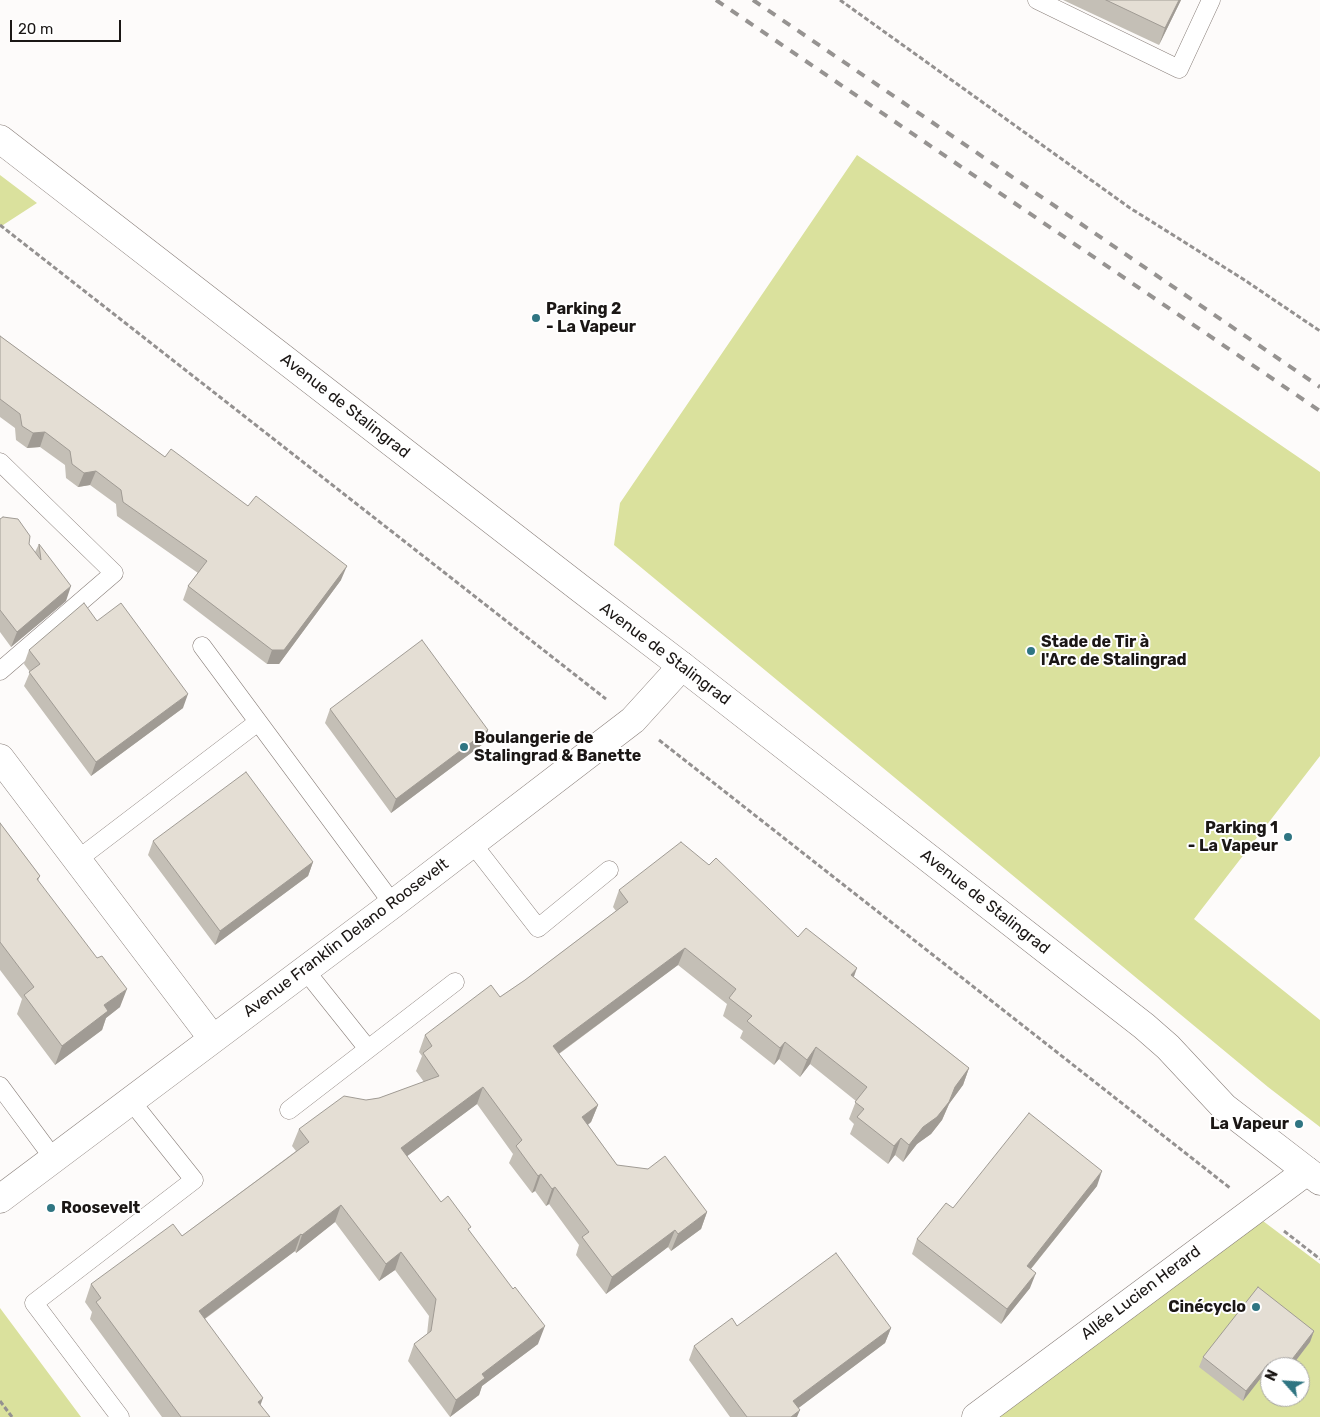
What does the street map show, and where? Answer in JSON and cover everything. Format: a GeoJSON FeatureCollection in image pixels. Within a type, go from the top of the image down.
{"type":"FeatureCollection","features":[{"type":"Feature","properties":{"kind":"street","name":"Avenue de Stalingrad"},"geometry":{"type":"LineString","coordinates":[[0,139],[1144,1026],[1168,1047],[1224,1107],[1314,1176]]}},
{"type":"Feature","properties":{"kind":"street","name":"Avenue Franklin Delano Roosevelt"},"geometry":{"type":"LineString","coordinates":[[0,1199],[393,904],[633,720],[682,666]]}},
{"type":"Feature","properties":{"kind":"street"},"geometry":{"type":"LineString","coordinates":[[0,758],[213,1040]]}},
{"type":"Feature","properties":{"kind":"street","name":"Allée Lucien Herard"},"geometry":{"type":"LineString","coordinates":[[976,1417],[1314,1176]]}},
{"type":"Feature","properties":{"kind":"lane"},"geometry":{"type":"LineString","coordinates":[[1037,0],[1179,69],[1211,0]]}},
{"type":"Feature","properties":{"kind":"lane"},"geometry":{"type":"LineString","coordinates":[[0,462],[114,573],[0,671]]}},
{"type":"Feature","properties":{"kind":"lane"},"geometry":{"type":"LineString","coordinates":[[202,646],[393,904]]}},
{"type":"Feature","properties":{"kind":"lane"},"geometry":{"type":"LineString","coordinates":[[77,860],[258,722]]}},
{"type":"Feature","properties":{"kind":"lane"},"geometry":{"type":"LineString","coordinates":[[472,843],[538,928],[608,870]]}},
{"type":"Feature","properties":{"kind":"lane"},"geometry":{"type":"LineString","coordinates":[[305,970],[368,1049]]}},
{"type":"Feature","properties":{"kind":"lane"},"geometry":{"type":"LineString","coordinates":[[289,1110],[455,982]]}},
{"type":"Feature","properties":{"kind":"lane"},"geometry":{"type":"LineString","coordinates":[[0,1086],[54,1159]]}},
{"type":"Feature","properties":{"kind":"lane"},"geometry":{"type":"LineString","coordinates":[[120,1417],[34,1303],[194,1180],[131,1100]]}},
{"type":"Feature","properties":{"kind":"path"},"geometry":{"type":"LineString","coordinates":[[840,0],[1130,208],[1243,279],[1320,331]]}},
{"type":"Feature","properties":{"kind":"path"},"geometry":{"type":"LineString","coordinates":[[0,1401],[12,1417]]}},
{"type":"Feature","properties":{"kind":"green space","name":"Stade de Tir à l'Arc de Stalingrad"},"geometry":{"type":"Polygon","coordinates":[[[857,155],[1320,472],[1320,756],[1194,919],[1320,1020],[1320,1127],[1268,1087],[614,545],[620,503],[857,155]]]}},
{"type":"Feature","properties":{"kind":"green space"},"geometry":{"type":"Polygon","coordinates":[[[0,175],[37,203],[0,227],[0,175]]]}},
{"type":"Feature","properties":{"kind":"green space"},"geometry":{"type":"Polygon","coordinates":[[[1259,1218],[1320,1264],[1320,1417],[996,1417],[1259,1218]]]}},
{"type":"Feature","properties":{"kind":"green space"},"geometry":{"type":"Polygon","coordinates":[[[0,1308],[81,1417],[0,1417],[0,1308]]]}},
{"type":"Feature","properties":{"kind":"building"},"geometry":{"type":"Polygon","coordinates":[[[1106,0],[1179,0],[1165,28],[1106,0]]]}},
{"type":"Feature","properties":{"kind":"building"},"geometry":{"type":"Polygon","coordinates":[[[0,336],[165,457],[171,449],[248,506],[256,496],[347,566],[284,650],[272,650],[188,586],[207,561],[123,502],[121,490],[96,471],[84,473],[72,464],[70,451],[45,432],[33,433],[22,426],[20,414],[0,399],[0,336]]]}},
{"type":"Feature","properties":{"kind":"building"},"geometry":{"type":"Polygon","coordinates":[[[3,517],[18,519],[30,536],[29,544],[41,560],[39,544],[71,586],[17,632],[0,610],[0,519],[3,517]]]}},
{"type":"Feature","properties":{"kind":"building"},"geometry":{"type":"Polygon","coordinates":[[[84,603],[97,621],[121,603],[188,694],[96,762],[29,672],[40,664],[29,650],[84,603]]]}},
{"type":"Feature","properties":{"kind":"building"},"geometry":{"type":"Polygon","coordinates":[[[422,640],[488,730],[396,799],[330,709],[422,640]]]}},
{"type":"Feature","properties":{"kind":"building"},"geometry":{"type":"Polygon","coordinates":[[[246,772],[313,862],[220,931],[153,841],[246,772]]]}},
{"type":"Feature","properties":{"kind":"building"},"geometry":{"type":"Polygon","coordinates":[[[0,823],[40,876],[37,879],[97,958],[102,956],[127,989],[104,1005],[108,1011],[62,1046],[24,995],[34,987],[0,942],[0,823]]]}},
{"type":"Feature","properties":{"kind":"building"},"geometry":{"type":"Polygon","coordinates":[[[681,842],[709,865],[716,858],[798,937],[806,928],[857,968],[851,975],[969,1068],[955,1087],[949,1102],[937,1117],[923,1127],[909,1145],[901,1138],[894,1146],[857,1117],[864,1109],[855,1102],[867,1087],[816,1047],[807,1060],[785,1042],[780,1048],[747,1021],[752,1016],[729,998],[736,989],[685,948],[553,1046],[598,1105],[582,1117],[617,1165],[648,1169],[665,1156],[707,1212],[678,1234],[675,1230],[612,1277],[582,1237],[589,1232],[555,1187],[552,1189],[541,1174],[538,1176],[516,1146],[522,1140],[483,1087],[401,1148],[441,1202],[448,1196],[471,1227],[468,1229],[513,1289],[515,1287],[545,1326],[482,1374],[485,1378],[456,1400],[414,1344],[431,1331],[436,1299],[401,1252],[386,1264],[341,1205],[199,1311],[263,1398],[258,1402],[270,1417],[181,1417],[96,1302],[101,1298],[91,1284],[173,1224],[182,1236],[285,1160],[309,1142],[299,1129],[344,1096],[366,1100],[379,1098],[439,1076],[423,1053],[432,1046],[425,1035],[491,985],[500,997],[525,980],[628,902],[619,890],[681,842]]]}},
{"type":"Feature","properties":{"kind":"building"},"geometry":{"type":"Polygon","coordinates":[[[1029,1113],[1102,1171],[1027,1266],[1036,1273],[1007,1309],[917,1239],[946,1203],[953,1208],[1029,1113]]]}},
{"type":"Feature","properties":{"kind":"building"},"geometry":{"type":"Polygon","coordinates":[[[836,1253],[891,1328],[793,1401],[800,1410],[791,1417],[747,1417],[694,1346],[732,1318],[737,1326],[836,1253]]]}},
{"type":"Feature","properties":{"kind":"building"},"geometry":{"type":"Polygon","coordinates":[[[1258,1287],[1314,1331],[1294,1357],[1260,1357],[1260,1374],[1246,1391],[1203,1357],[1258,1287]]]}},
{"type":"Feature","properties":{"kind":"railway"},"geometry":{"type":"LineString","coordinates":[[716,0],[1320,411]]}},
{"type":"Feature","properties":{"kind":"railway"},"geometry":{"type":"LineString","coordinates":[[753,0],[1320,387]]}},
{"type":"Feature","properties":{"kind":"place","name":"Parking 2 - La Vapeur"},"geometry":{"type":"Point","coordinates":[536,318]}},
{"type":"Feature","properties":{"kind":"place","name":"Stade de Tir à l'Arc de Stalingrad"},"geometry":{"type":"Point","coordinates":[1031,651]}},
{"type":"Feature","properties":{"kind":"place","name":"Boulangerie de Stalingrad & Banette"},"geometry":{"type":"Point","coordinates":[464,747]}},
{"type":"Feature","properties":{"kind":"place","name":"Parking 1 - La Vapeur"},"geometry":{"type":"Point","coordinates":[1288,837]}},
{"type":"Feature","properties":{"kind":"place","name":"La Vapeur"},"geometry":{"type":"Point","coordinates":[1299,1124]}},
{"type":"Feature","properties":{"kind":"place","name":"Roosevelt"},"geometry":{"type":"Point","coordinates":[51,1208]}},
{"type":"Feature","properties":{"kind":"place","name":"Cinécyclo"},"geometry":{"type":"Point","coordinates":[1256,1307]}}]}
